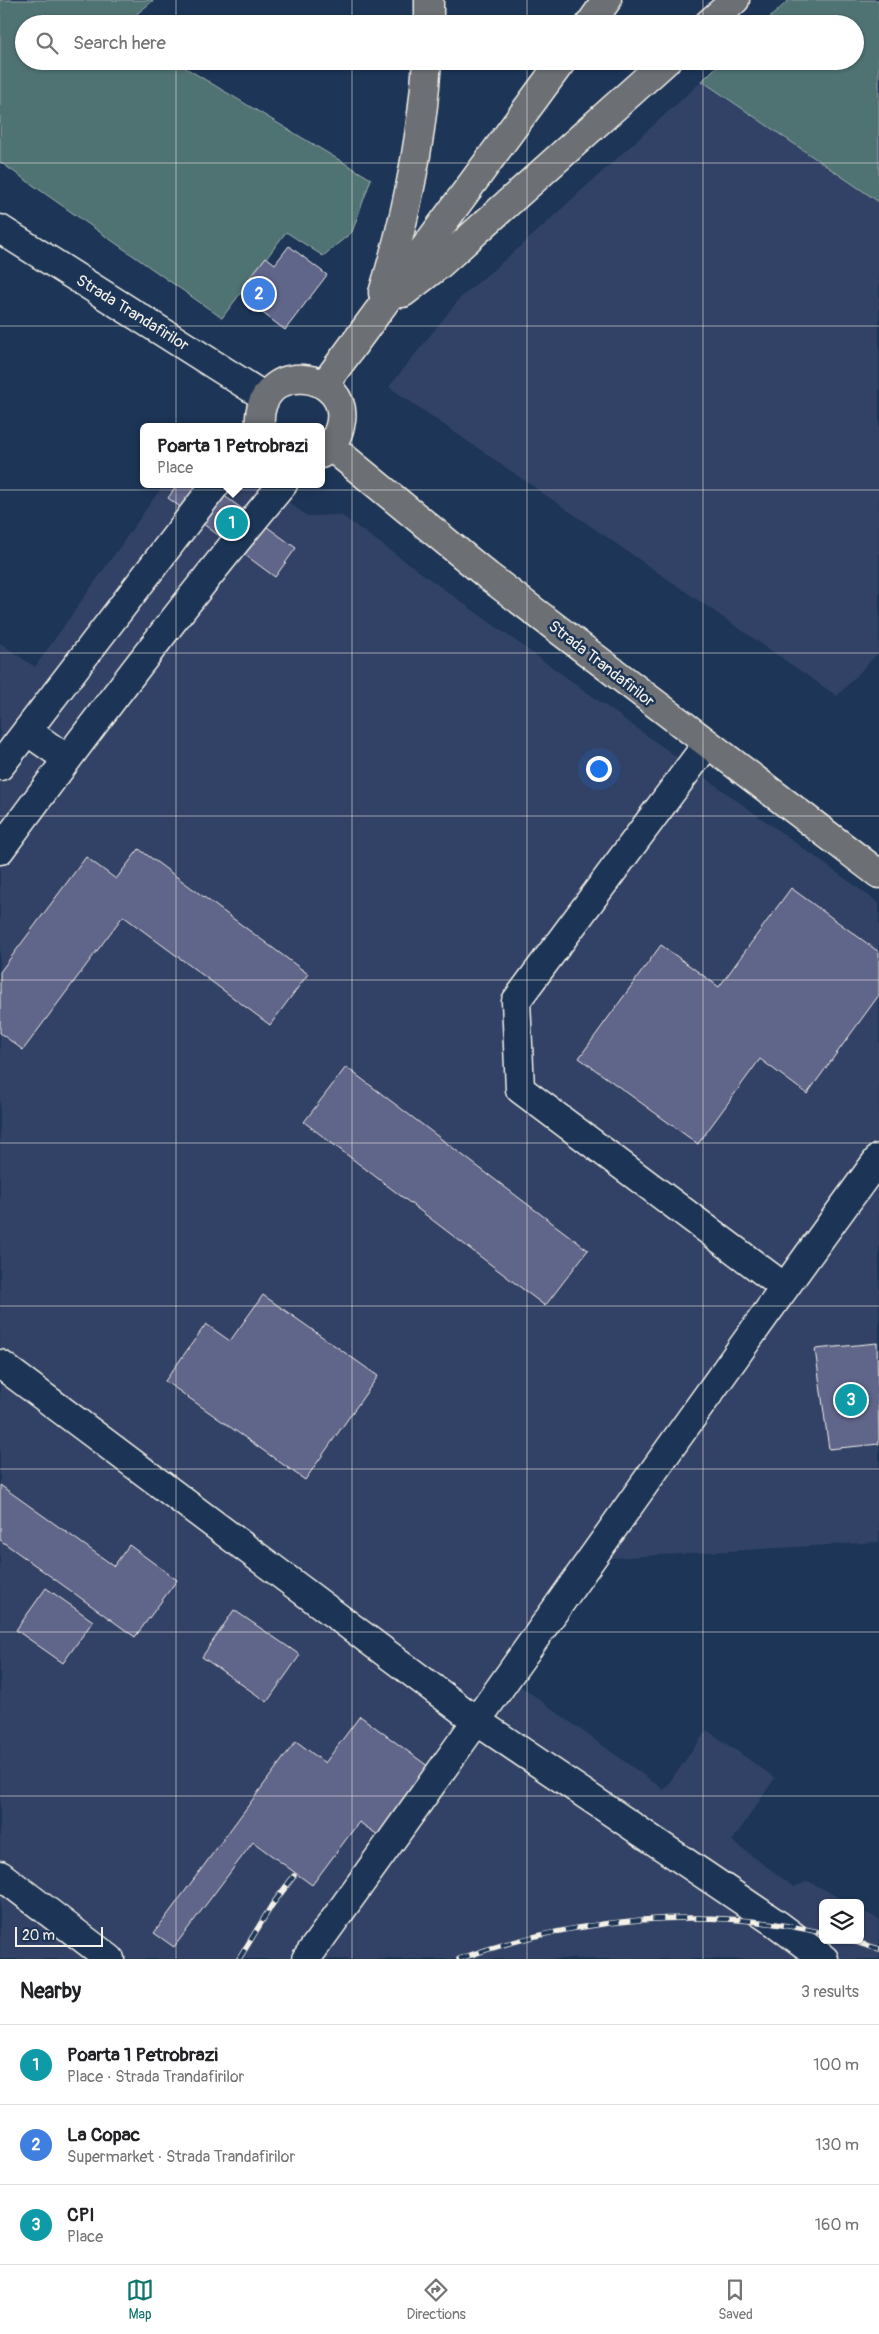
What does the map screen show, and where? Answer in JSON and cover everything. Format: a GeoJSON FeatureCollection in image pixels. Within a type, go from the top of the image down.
{"type":"FeatureCollection","features":[{"type":"Feature","properties":{"kind":"main road"},"geometry":{"type":"LineString","coordinates":[[429,0],[429,15]]}},
{"type":"Feature","properties":{"kind":"main road"},"geometry":{"type":"LineString","coordinates":[[597,15],[608,0]]}},
{"type":"Feature","properties":{"kind":"main road"},"geometry":{"type":"LineString","coordinates":[[718,15],[734,0]]}},
{"type":"Feature","properties":{"kind":"main road"},"geometry":{"type":"LineString","coordinates":[[376,314],[398,246],[408,198],[425,70]]}},
{"type":"Feature","properties":{"kind":"main road"},"geometry":{"type":"LineString","coordinates":[[324,385],[555,70]]}},
{"type":"Feature","properties":{"kind":"main road"},"geometry":{"type":"LineString","coordinates":[[376,314],[439,265],[656,70]]}},
{"type":"Feature","properties":{"kind":"main road"},"geometry":{"type":"LineString","coordinates":[[260,423],[260,411],[265,397],[274,387],[286,380],[299,377],[312,379],[324,385],[334,395],[340,408],[341,422],[338,435],[326,450]]}},
{"type":"Feature","properties":{"kind":"main road","name":"Strada Trandafirilor"},"geometry":{"type":"LineString","coordinates":[[326,450],[879,874]]}},
{"type":"Feature","properties":{"kind":"lane","name":"Strada Trandafirilor"},"geometry":{"type":"LineString","coordinates":[[0,229],[265,397]]}},
{"type":"Feature","properties":{"kind":"lane"},"geometry":{"type":"LineString","coordinates":[[0,766],[213,488]]}},
{"type":"Feature","properties":{"kind":"lane"},"geometry":{"type":"LineString","coordinates":[[0,850],[67,759],[280,488]]}},
{"type":"Feature","properties":{"kind":"lane"},"geometry":{"type":"LineString","coordinates":[[27,731],[67,759]]}},
{"type":"Feature","properties":{"kind":"lane"},"geometry":{"type":"LineString","coordinates":[[707,744],[516,1001],[520,1089],[784,1287]]}},
{"type":"Feature","properties":{"kind":"lane"},"geometry":{"type":"LineString","coordinates":[[306,1959],[478,1722],[784,1287],[879,1158]]}},
{"type":"Feature","properties":{"kind":"lane"},"geometry":{"type":"LineString","coordinates":[[0,1364],[478,1722],[777,1924],[824,1959]]}},
{"type":"Feature","properties":{"kind":"lane"},"geometry":{"type":"LineString","coordinates":[[0,1875],[110,1959]]}},
{"type":"Feature","properties":{"kind":"shaded area"},"geometry":{"type":"Polygon","coordinates":[[[702,81],[879,202],[879,652],[837,696],[389,387],[461,297],[513,253],[702,81]]]}},
{"type":"Feature","properties":{"kind":"shaded area"},"geometry":{"type":"Polygon","coordinates":[[[161,488],[268,488],[307,516],[341,515],[879,903],[879,1542],[611,1558],[519,1685],[664,1790],[707,1730],[775,1778],[732,1841],[794,1887],[808,1881],[842,1899],[819,1899],[819,1944],[864,1944],[864,1911],[879,1920],[879,1959],[0,1959],[0,643],[35,667],[161,488]]]}},
{"type":"Feature","properties":{"kind":"green space"},"geometry":{"type":"Polygon","coordinates":[[[0,0],[154,0],[135,15],[15,15],[15,70],[189,70],[371,179],[352,232],[323,256],[286,232],[222,318],[0,162],[0,0]]]}},
{"type":"Feature","properties":{"kind":"green space"},"geometry":{"type":"Polygon","coordinates":[[[789,0],[879,0],[879,202],[702,81],[713,70],[864,70],[864,15],[773,15],[789,0]]]}},
{"type":"Feature","properties":{"kind":"building"},"geometry":{"type":"Polygon","coordinates":[[[289,246],[327,275],[285,330],[247,301],[257,287],[248,280],[266,257],[275,264],[289,246]]]}},
{"type":"Feature","properties":{"kind":"building"},"geometry":{"type":"Polygon","coordinates":[[[175,488],[214,488],[296,548],[275,577],[168,498],[175,488]]]}},
{"type":"Feature","properties":{"kind":"building"},"geometry":{"type":"Polygon","coordinates":[[[139,849],[308,974],[270,1025],[123,916],[23,1050],[0,1033],[0,972],[86,857],[116,879],[139,849]]]}},
{"type":"Feature","properties":{"kind":"building"},"geometry":{"type":"Polygon","coordinates":[[[791,888],[879,952],[879,995],[807,1094],[760,1059],[698,1144],[579,1058],[661,945],[719,987],[791,888]]]}},
{"type":"Feature","properties":{"kind":"building"},"geometry":{"type":"Polygon","coordinates":[[[346,1067],[588,1250],[545,1306],[304,1122],[346,1067]]]}},
{"type":"Feature","properties":{"kind":"building"},"geometry":{"type":"Polygon","coordinates":[[[263,1295],[378,1376],[305,1480],[165,1381],[206,1324],[230,1341],[263,1295]]]}},
{"type":"Feature","properties":{"kind":"building"},"geometry":{"type":"Polygon","coordinates":[[[877,1343],[879,1444],[829,1449],[815,1349],[877,1343]]]}},
{"type":"Feature","properties":{"kind":"building"},"geometry":{"type":"Polygon","coordinates":[[[0,1485],[114,1566],[129,1545],[177,1580],[135,1637],[0,1540],[0,1485]]]}},
{"type":"Feature","properties":{"kind":"building"},"geometry":{"type":"Polygon","coordinates":[[[46,1588],[93,1621],[63,1663],[16,1630],[46,1588]]]}},
{"type":"Feature","properties":{"kind":"building"},"geometry":{"type":"Polygon","coordinates":[[[234,1610],[300,1655],[267,1702],[202,1657],[234,1610]]]}},
{"type":"Feature","properties":{"kind":"building"},"geometry":{"type":"Polygon","coordinates":[[[360,1716],[429,1767],[378,1835],[359,1822],[312,1885],[253,1842],[174,1947],[154,1933],[296,1741],[325,1763],[360,1716]]]}},
{"type":"Feature","properties":{"kind":"railway"},"geometry":{"type":"LineString","coordinates":[[239,1959],[272,1905],[294,1876]]}},
{"type":"Feature","properties":{"kind":"railway"},"geometry":{"type":"LineString","coordinates":[[459,1959],[502,1945],[547,1934],[593,1925],[639,1920],[732,1919],[778,1924],[819,1932]]}},
{"type":"Feature","properties":{"kind":"railway"},"geometry":{"type":"LineString","coordinates":[[862,1944],[879,1949]]}},
{"type":"Feature","properties":{"kind":"place","name":"La Copac"},"geometry":{"type":"Point","coordinates":[259,294]}},
{"type":"Feature","properties":{"kind":"place","name":"Poarta 1 Petrobrazi"},"geometry":{"type":"Point","coordinates":[232,523]}},
{"type":"Feature","properties":{"kind":"place","name":"CPI"},"geometry":{"type":"Point","coordinates":[851,1400]}}]}
